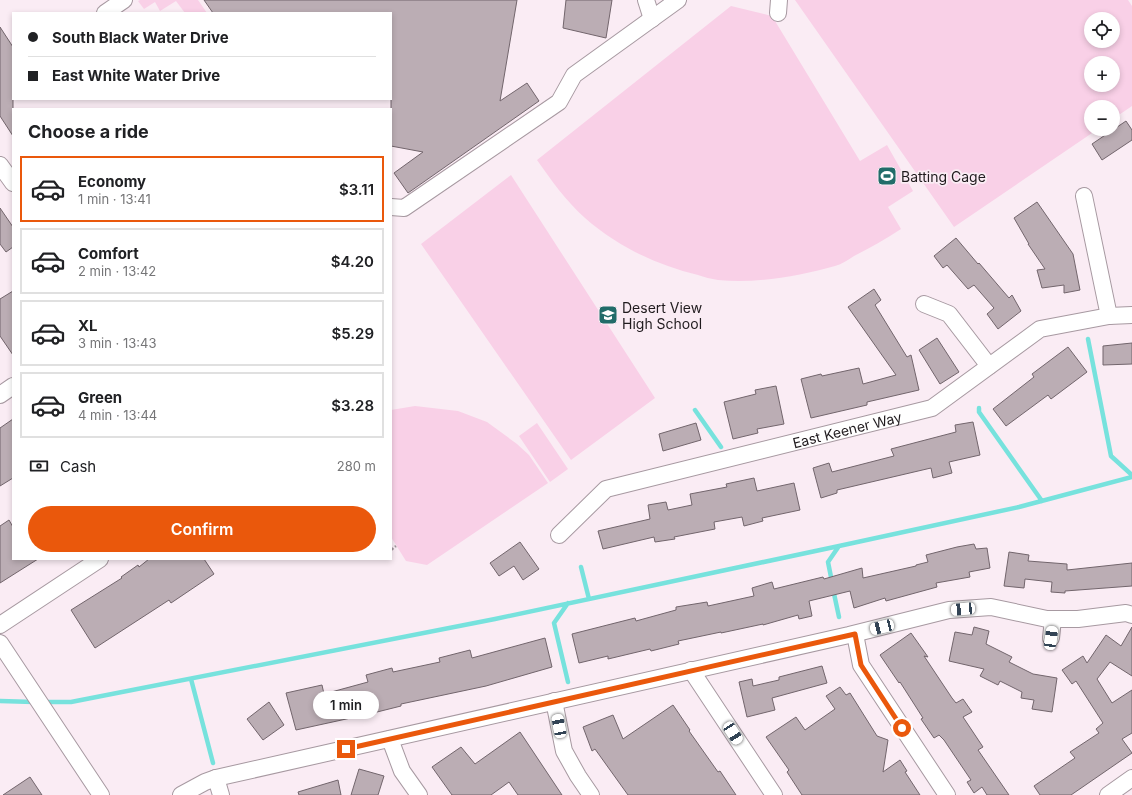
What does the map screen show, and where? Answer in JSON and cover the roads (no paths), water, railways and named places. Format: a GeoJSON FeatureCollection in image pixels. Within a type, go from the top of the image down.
{"type":"FeatureCollection","features":[{"type":"Feature","properties":{"kind":"street"},"geometry":{"type":"LineString","coordinates":[[106,12],[124,0]]}},
{"type":"Feature","properties":{"kind":"street"},"geometry":{"type":"LineString","coordinates":[[646,0],[652,19]]}},
{"type":"Feature","properties":{"kind":"street"},"geometry":{"type":"LineString","coordinates":[[392,207],[404,208],[560,102],[574,75],[678,0]]}},
{"type":"Feature","properties":{"kind":"street"},"geometry":{"type":"LineString","coordinates":[[0,165],[12,182]]}},
{"type":"Feature","properties":{"kind":"street"},"geometry":{"type":"LineString","coordinates":[[1084,196],[1109,316]]}},
{"type":"Feature","properties":{"kind":"street"},"geometry":{"type":"LineString","coordinates":[[924,304],[949,314],[989,366]]}},
{"type":"Feature","properties":{"kind":"street","name":"East Keener Way"},"geometry":{"type":"LineString","coordinates":[[559,535],[606,489],[932,408],[1040,329],[1109,316],[1132,315]]}},
{"type":"Feature","properties":{"kind":"street"},"geometry":{"type":"LineString","coordinates":[[0,395],[12,387]]}},
{"type":"Feature","properties":{"kind":"street"},"geometry":{"type":"LineString","coordinates":[[0,625],[98,560]]}},
{"type":"Feature","properties":{"kind":"street"},"geometry":{"type":"LineString","coordinates":[[181,795],[205,782],[216,778],[855,634],[949,610],[990,607],[1047,619],[1078,619],[1126,613],[1132,615]]}},
{"type":"Feature","properties":{"kind":"street"},"geometry":{"type":"LineString","coordinates":[[1051,638],[1053,619]]}},
{"type":"Feature","properties":{"kind":"street"},"geometry":{"type":"LineString","coordinates":[[855,634],[861,665],[947,795]]}},
{"type":"Feature","properties":{"kind":"street"},"geometry":{"type":"LineString","coordinates":[[0,644],[101,795]]}},
{"type":"Feature","properties":{"kind":"street"},"geometry":{"type":"LineString","coordinates":[[692,670],[774,795]]}},
{"type":"Feature","properties":{"kind":"street"},"geometry":{"type":"LineString","coordinates":[[554,701],[564,751],[591,795]]}},
{"type":"Feature","properties":{"kind":"street"},"geometry":{"type":"LineString","coordinates":[[390,739],[402,771],[419,795]]}},
{"type":"Feature","properties":{"kind":"street"},"geometry":{"type":"LineString","coordinates":[[216,778],[221,795]]}},
{"type":"Feature","properties":{"kind":"street"},"geometry":{"type":"LineString","coordinates":[[1108,795],[1132,778]]}},
{"type":"Feature","properties":{"kind":"waterway"},"geometry":{"type":"LineString","coordinates":[[1088,339],[1111,456],[1132,475]]}},
{"type":"Feature","properties":{"kind":"waterway"},"geometry":{"type":"LineString","coordinates":[[979,408],[979,412],[1042,501]]}},
{"type":"Feature","properties":{"kind":"waterway"},"geometry":{"type":"LineString","coordinates":[[695,410],[721,447]]}},
{"type":"Feature","properties":{"kind":"waterway"},"geometry":{"type":"LineString","coordinates":[[44,702],[71,702],[495,619],[1019,507],[1132,477]]}},
{"type":"Feature","properties":{"kind":"waterway"},"geometry":{"type":"LineString","coordinates":[[832,582],[828,562],[839,546]]}},
{"type":"Feature","properties":{"kind":"waterway"},"geometry":{"type":"LineString","coordinates":[[581,567],[589,599]]}},
{"type":"Feature","properties":{"kind":"waterway"},"geometry":{"type":"LineString","coordinates":[[833,589],[839,617]]}},
{"type":"Feature","properties":{"kind":"waterway"},"geometry":{"type":"LineString","coordinates":[[568,603],[554,623],[568,682]]}},
{"type":"Feature","properties":{"kind":"waterway"},"geometry":{"type":"LineString","coordinates":[[191,679],[213,763]]}},
{"type":"Feature","properties":{"kind":"waterway"},"geometry":{"type":"LineString","coordinates":[[0,701],[34,702]]}},
{"type":"Feature","properties":{"kind":"place","name":"Batting Cage"},"geometry":{"type":"Point","coordinates":[887,176]}},
{"type":"Feature","properties":{"kind":"place","name":"Desert View High School"},"geometry":{"type":"Point","coordinates":[608,315]}}]}
